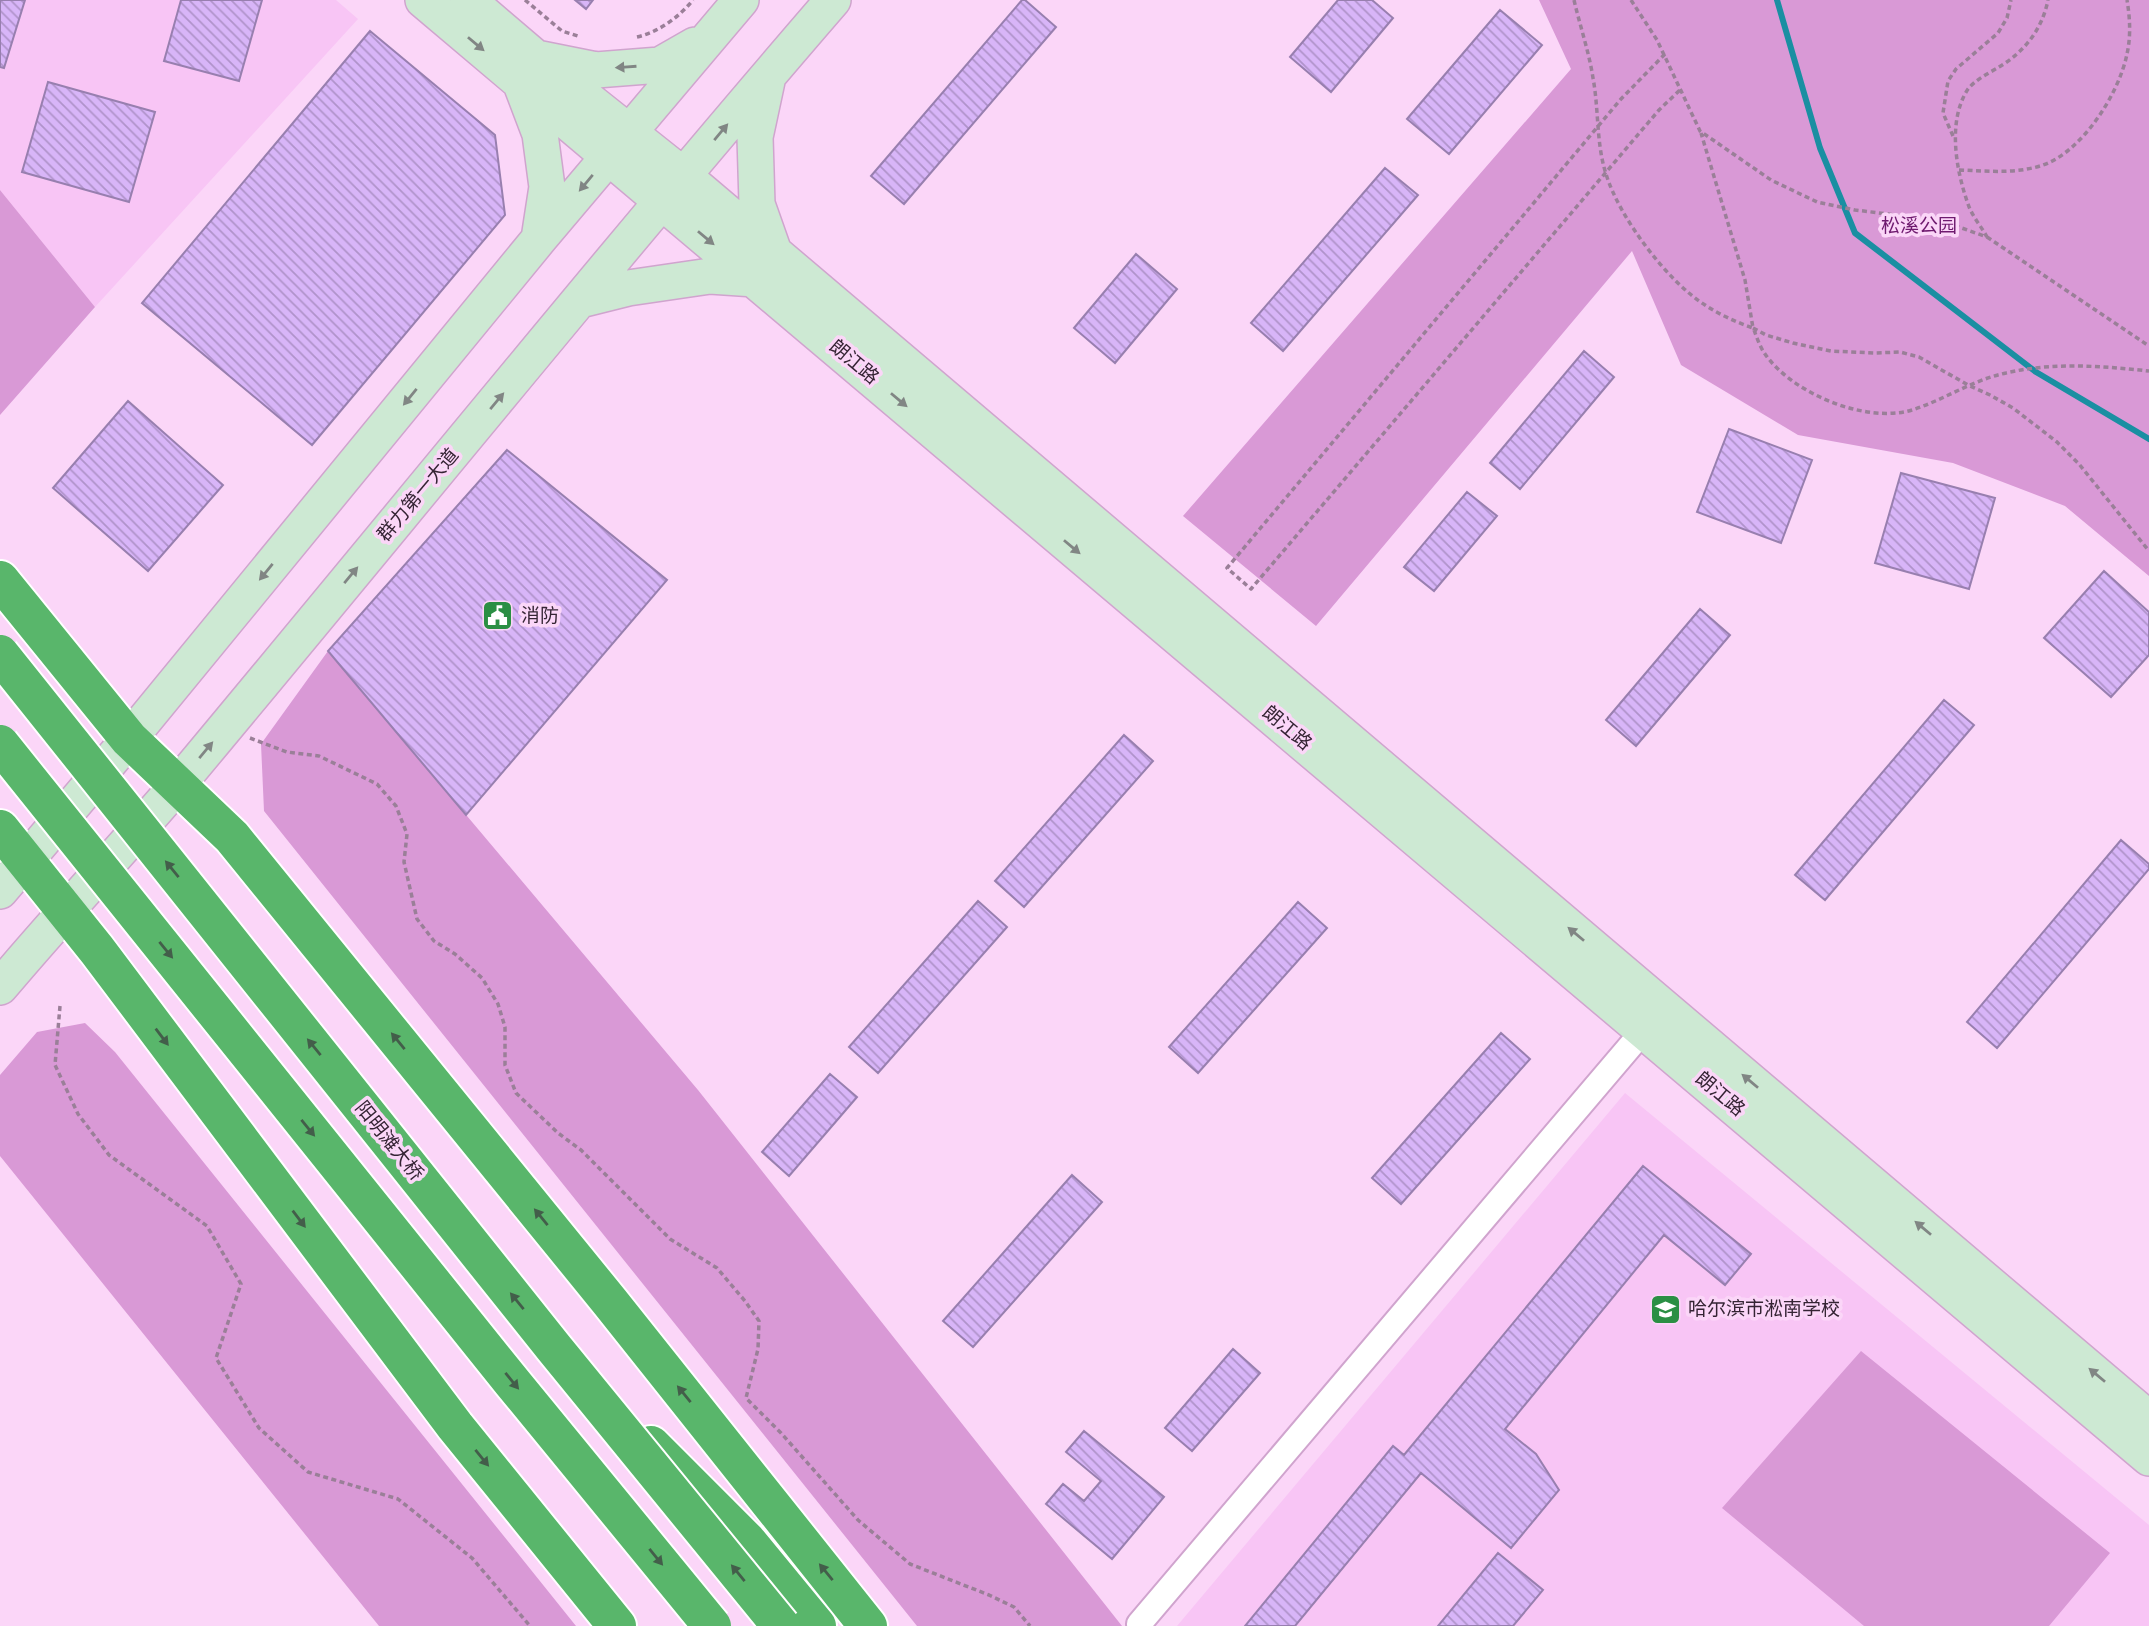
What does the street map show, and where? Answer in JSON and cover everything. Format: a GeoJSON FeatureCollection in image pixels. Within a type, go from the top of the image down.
{"type":"FeatureCollection","features":[{"type":"Feature","properties":{"kind":"highway"},"geometry":{"type":"LineString","coordinates":[[0,580],[129,739],[232,837],[602,1291],[868,1626]]}},
{"type":"Feature","properties":{"kind":"highway","name":"阳明滩大桥"},"geometry":{"type":"LineString","coordinates":[[0,654],[554,1348],[781,1626]]}},
{"type":"Feature","properties":{"kind":"highway"},"geometry":{"type":"LineString","coordinates":[[0,744],[512,1382],[712,1626]]}},
{"type":"Feature","properties":{"kind":"highway"},"geometry":{"type":"LineString","coordinates":[[0,829],[65,910],[455,1426],[617,1626]]}},
{"type":"Feature","properties":{"kind":"highway"},"geometry":{"type":"LineString","coordinates":[[554,1348],[747,1541],[817,1626]]}},
{"type":"Feature","properties":{"kind":"main road","name":"朗江路"},"geometry":{"type":"LineString","coordinates":[[424,0],[528,70],[673,188],[1644,1030],[2149,1458]]}},
{"type":"Feature","properties":{"kind":"main road","name":"朗江路"},"geometry":{"type":"LineString","coordinates":[[468,0],[528,70]]}},
{"type":"Feature","properties":{"kind":"main road"},"geometry":{"type":"LineString","coordinates":[[0,891],[741,0]]}},
{"type":"Feature","properties":{"kind":"main road","name":"群力第一大道"},"geometry":{"type":"LineString","coordinates":[[0,987],[176,786],[673,188],[833,0]]}},
{"type":"Feature","properties":{"kind":"main road"},"geometry":{"type":"LineString","coordinates":[[540,239],[547,187],[528,70],[596,70],[660,65],[710,36]]}},
{"type":"Feature","properties":{"kind":"main road"},"geometry":{"type":"LineString","coordinates":[[580,300],[628,288],[765,267],[757,204],[755,137],[768,75]]}},
{"type":"Feature","properties":{"kind":"main road","name":"朗江路"},"geometry":{"type":"LineString","coordinates":[[765,267],[2149,1419]]}},
{"type":"Feature","properties":{"kind":"street"},"geometry":{"type":"LineString","coordinates":[[1139,1624],[1644,1030]]}},
{"type":"Feature","properties":{"kind":"path"},"geometry":{"type":"LineString","coordinates":[[525,0],[562,31],[580,37]]}},
{"type":"Feature","properties":{"kind":"path"},"geometry":{"type":"LineString","coordinates":[[633,38],[647,35],[680,16],[693,0]]}},
{"type":"Feature","properties":{"kind":"path"},"geometry":{"type":"LineString","coordinates":[[1574,0],[1593,79],[1605,173],[1625,215],[1646,246],[1680,286],[1703,305],[1766,335],[1831,351],[1900,352],[1919,357],[2013,408],[2057,442],[2079,464],[2149,551]]}},
{"type":"Feature","properties":{"kind":"path"},"geometry":{"type":"LineString","coordinates":[[1630,0],[1665,54],[1700,131],[1745,280],[1753,328],[1763,352],[1774,366],[1792,381],[1833,403],[1861,412],[1889,414],[1911,410],[1968,385],[2005,373],[2074,365],[2149,371]]}},
{"type":"Feature","properties":{"kind":"path"},"geometry":{"type":"LineString","coordinates":[[1987,237],[1969,206],[1953,138],[1943,113],[1948,81],[1956,69],[1998,33],[2007,18],[2011,0]]}},
{"type":"Feature","properties":{"kind":"path"},"geometry":{"type":"LineString","coordinates":[[1953,138],[1969,89],[2026,47],[2046,11],[2048,0]]}},
{"type":"Feature","properties":{"kind":"path"},"geometry":{"type":"LineString","coordinates":[[1959,170],[2014,172],[2043,165],[2063,154],[2085,134],[2116,86],[2127,57],[2130,32],[2127,0]]}},
{"type":"Feature","properties":{"kind":"path"},"geometry":{"type":"LineString","coordinates":[[1665,54],[1621,99],[1227,568],[1251,589],[1659,110],[1681,89]]}},
{"type":"Feature","properties":{"kind":"path"},"geometry":{"type":"LineString","coordinates":[[1700,131],[1771,180],[1817,202],[1955,226],[1987,237],[2149,346]]}},
{"type":"Feature","properties":{"kind":"path"},"geometry":{"type":"LineString","coordinates":[[224,729],[287,752],[320,756],[377,784],[396,806],[407,834],[404,862],[417,919],[434,941],[455,954],[482,978],[498,1004],[505,1027],[505,1065],[516,1093],[558,1133],[581,1150],[670,1239],[717,1268],[746,1301],[759,1321],[758,1349],[746,1398],[781,1433],[858,1520],[909,1564],[1014,1607],[1030,1626]]}},
{"type":"Feature","properties":{"kind":"path"},"geometry":{"type":"LineString","coordinates":[[60,1006],[55,1065],[78,1114],[109,1155],[207,1226],[241,1284],[215,1358],[259,1428],[308,1472],[398,1499],[471,1558],[530,1626]]}},
{"type":"Feature","properties":{"kind":"shaded area"},"geometry":{"type":"Polygon","coordinates":[[[0,0],[336,0],[358,19],[95,307],[0,190],[0,0]]]}},
{"type":"Feature","properties":{"kind":"shaded area","name":"哈尔滨市淞南学校"},"geometry":{"type":"Polygon","coordinates":[[[1625,1093],[2149,1525],[2149,1626],[1177,1626],[1625,1093]]]}},
{"type":"Feature","properties":{"kind":"green space","name":"松溪公园"},"geometry":{"type":"Polygon","coordinates":[[[1539,0],[2149,0],[2149,576],[2065,506],[1953,463],[1798,435],[1681,365],[1632,251],[1316,626],[1183,516],[1571,69],[1539,0]]]}},
{"type":"Feature","properties":{"kind":"green space"},"geometry":{"type":"Polygon","coordinates":[[[0,190],[95,307],[0,415],[0,190]]]}},
{"type":"Feature","properties":{"kind":"green space"},"geometry":{"type":"Polygon","coordinates":[[[328,651],[698,1090],[1122,1626],[917,1626],[264,811],[261,744],[328,651]]]}},
{"type":"Feature","properties":{"kind":"green space"},"geometry":{"type":"Polygon","coordinates":[[[85,1023],[115,1052],[576,1626],[379,1626],[0,1156],[0,1075],[37,1032],[85,1023]]]}},
{"type":"Feature","properties":{"kind":"green space"},"geometry":{"type":"Polygon","coordinates":[[[1861,1351],[2110,1553],[2049,1626],[1864,1626],[1722,1508],[1861,1351]]]}},
{"type":"Feature","properties":{"kind":"building"},"geometry":{"type":"Polygon","coordinates":[[[0,0],[25,0],[4,68],[0,67],[0,0]]]}},
{"type":"Feature","properties":{"kind":"building"},"geometry":{"type":"Polygon","coordinates":[[[181,0],[262,0],[239,81],[164,61],[181,0]]]}},
{"type":"Feature","properties":{"kind":"building"},"geometry":{"type":"Polygon","coordinates":[[[575,0],[593,0],[586,9],[575,0]]]}},
{"type":"Feature","properties":{"kind":"building"},"geometry":{"type":"Polygon","coordinates":[[[1022,0],[1056,27],[904,204],[871,176],[1022,0]]]}},
{"type":"Feature","properties":{"kind":"building"},"geometry":{"type":"Polygon","coordinates":[[[1338,0],[1372,0],[1393,18],[1331,92],[1290,57],[1338,0]]]}},
{"type":"Feature","properties":{"kind":"building"},"geometry":{"type":"Polygon","coordinates":[[[1500,10],[1542,45],[1449,154],[1407,119],[1500,10]]]}},
{"type":"Feature","properties":{"kind":"building"},"geometry":{"type":"Polygon","coordinates":[[[370,31],[495,135],[505,215],[312,445],[142,303],[370,31]]]}},
{"type":"Feature","properties":{"kind":"building"},"geometry":{"type":"Polygon","coordinates":[[[48,82],[155,112],[129,202],[22,172],[48,82]]]}},
{"type":"Feature","properties":{"kind":"building"},"geometry":{"type":"Polygon","coordinates":[[[1385,168],[1418,195],[1283,351],[1251,323],[1385,168]]]}},
{"type":"Feature","properties":{"kind":"building"},"geometry":{"type":"Polygon","coordinates":[[[1136,254],[1177,289],[1115,363],[1074,328],[1136,254]]]}},
{"type":"Feature","properties":{"kind":"building"},"geometry":{"type":"Polygon","coordinates":[[[1584,351],[1614,377],[1520,489],[1490,463],[1584,351]]]}},
{"type":"Feature","properties":{"kind":"building"},"geometry":{"type":"Polygon","coordinates":[[[128,401],[223,485],[148,571],[53,488],[128,401]]]}},
{"type":"Feature","properties":{"kind":"building"},"geometry":{"type":"Polygon","coordinates":[[[1729,429],[1812,460],[1781,543],[1697,512],[1729,429]]]}},
{"type":"Feature","properties":{"kind":"building","name":"消防"},"geometry":{"type":"Polygon","coordinates":[[[507,450],[667,580],[466,815],[328,651],[507,450]]]}},
{"type":"Feature","properties":{"kind":"building"},"geometry":{"type":"Polygon","coordinates":[[[1901,473],[1995,498],[1969,589],[1875,563],[1901,473]]]}},
{"type":"Feature","properties":{"kind":"building"},"geometry":{"type":"Polygon","coordinates":[[[1467,492],[1497,516],[1434,591],[1404,567],[1467,492]]]}},
{"type":"Feature","properties":{"kind":"building"},"geometry":{"type":"Polygon","coordinates":[[[2104,571],[2149,612],[2149,655],[2111,697],[2044,638],[2104,571]]]}},
{"type":"Feature","properties":{"kind":"building"},"geometry":{"type":"Polygon","coordinates":[[[1700,609],[1730,635],[1636,746],[1606,720],[1700,609]]]}},
{"type":"Feature","properties":{"kind":"building"},"geometry":{"type":"Polygon","coordinates":[[[1944,700],[1974,725],[1825,900],[1795,875],[1944,700]]]}},
{"type":"Feature","properties":{"kind":"building"},"geometry":{"type":"Polygon","coordinates":[[[1124,735],[1153,761],[1024,907],[995,881],[1124,735]]]}},
{"type":"Feature","properties":{"kind":"building"},"geometry":{"type":"Polygon","coordinates":[[[2121,840],[2149,864],[2149,869],[1997,1048],[1967,1022],[2121,840]]]}},
{"type":"Feature","properties":{"kind":"building"},"geometry":{"type":"Polygon","coordinates":[[[978,901],[1007,927],[878,1073],[849,1047],[978,901]]]}},
{"type":"Feature","properties":{"kind":"building"},"geometry":{"type":"Polygon","coordinates":[[[1298,902],[1327,928],[1198,1073],[1169,1047],[1298,902]]]}},
{"type":"Feature","properties":{"kind":"building"},"geometry":{"type":"Polygon","coordinates":[[[1501,1033],[1530,1059],[1401,1204],[1372,1178],[1501,1033]]]}},
{"type":"Feature","properties":{"kind":"building"},"geometry":{"type":"Polygon","coordinates":[[[830,1074],[857,1097],[789,1176],[762,1152],[830,1074]]]}},
{"type":"Feature","properties":{"kind":"building"},"geometry":{"type":"Polygon","coordinates":[[[1643,1166],[1751,1254],[1725,1285],[1664,1235],[1505,1429],[1536,1454],[1559,1490],[1511,1548],[1421,1473],[1295,1626],[1245,1626],[1393,1446],[1404,1455],[1643,1166]]]}},
{"type":"Feature","properties":{"kind":"building"},"geometry":{"type":"Polygon","coordinates":[[[1072,1175],[1102,1202],[973,1347],[943,1321],[1072,1175]]]}},
{"type":"Feature","properties":{"kind":"building"},"geometry":{"type":"Polygon","coordinates":[[[1233,1349],[1260,1373],[1192,1451],[1165,1428],[1233,1349]]]}},
{"type":"Feature","properties":{"kind":"building"},"geometry":{"type":"Polygon","coordinates":[[[1084,1431],[1164,1497],[1112,1559],[1046,1504],[1063,1484],[1084,1501],[1101,1481],[1066,1452],[1084,1431]]]}},
{"type":"Feature","properties":{"kind":"building"},"geometry":{"type":"Polygon","coordinates":[[[1498,1553],[1543,1590],[1513,1626],[1438,1626],[1498,1553]]]}},
{"type":"Feature","properties":{"kind":"waterway"},"geometry":{"type":"LineString","coordinates":[[1777,0],[1820,148],[1855,233],[2036,372],[2149,439]]}},
{"type":"Feature","properties":{"kind":"place","name":"消防"},"geometry":{"type":"Point","coordinates":[498,616]}},
{"type":"Feature","properties":{"kind":"place","name":"哈尔滨市淞南学校"},"geometry":{"type":"Point","coordinates":[1665,1309]}}]}
